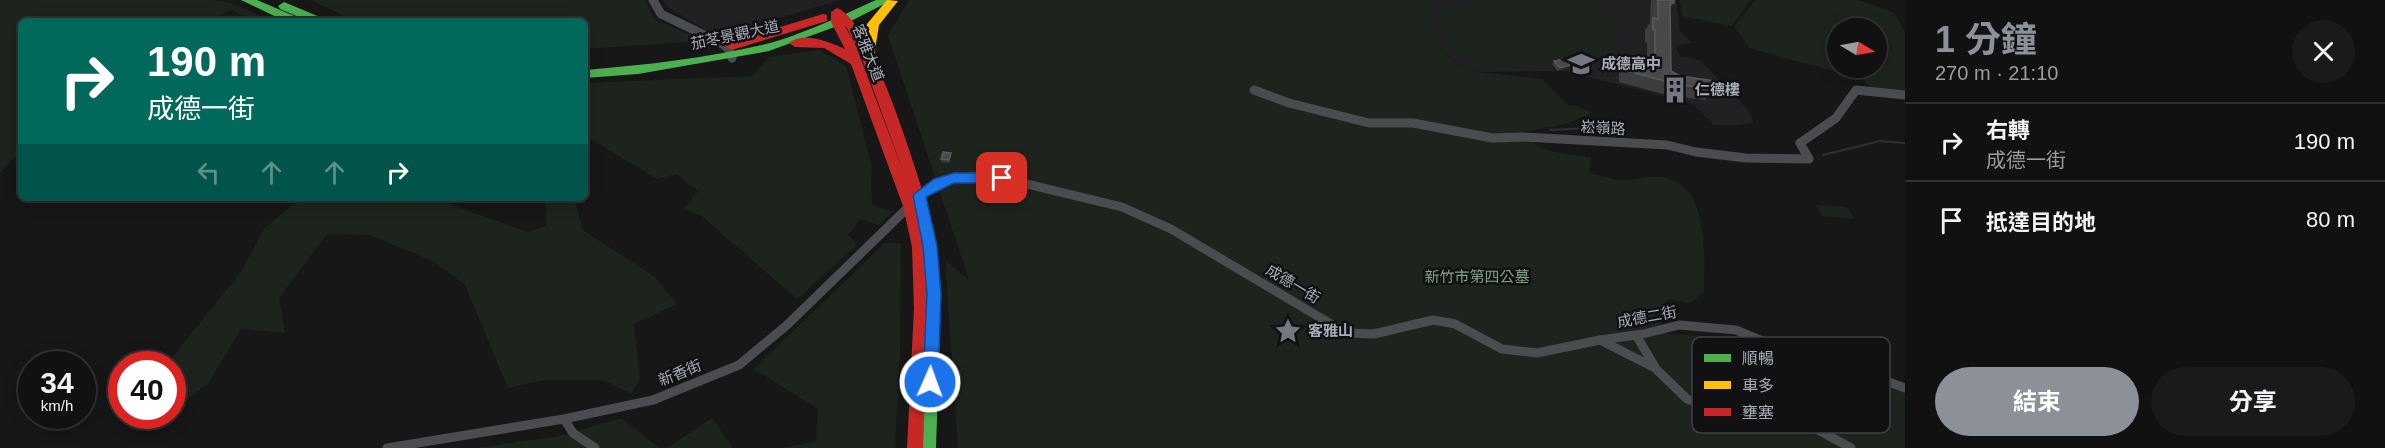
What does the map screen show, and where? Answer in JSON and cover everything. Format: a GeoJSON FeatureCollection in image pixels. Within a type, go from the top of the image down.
{"type":"FeatureCollection","features":[{"type":"Feature","properties":{"kind":"street"},"geometry":{"type":"LineString","coordinates":[[247,0],[288,18]]}},
{"type":"Feature","properties":{"kind":"street"},"geometry":{"type":"LineString","coordinates":[[270,0],[311,18]]}},
{"type":"Feature","properties":{"kind":"street"},"geometry":{"type":"LineString","coordinates":[[642,0],[661,14],[730,54]]}},
{"type":"Feature","properties":{"kind":"street"},"geometry":{"type":"LineString","coordinates":[[653,0],[661,14]]}},
{"type":"Feature","properties":{"kind":"street","name":"茄苳景觀大道"},"geometry":{"type":"LineString","coordinates":[[588,67],[685,56],[730,54],[841,17],[864,0]]}},
{"type":"Feature","properties":{"kind":"street","name":"茄苳景觀大道"},"geometry":{"type":"LineString","coordinates":[[588,74],[638,70],[768,47],[886,0]]}},
{"type":"Feature","properties":{"kind":"street"},"geometry":{"type":"LineString","coordinates":[[768,47],[822,42],[862,62],[873,24],[893,0]]}},
{"type":"Feature","properties":{"kind":"street","name":"客雅大道"},"geometry":{"type":"LineString","coordinates":[[841,17],[919,195],[930,246],[934,294],[928,448]]}},
{"type":"Feature","properties":{"kind":"street","name":"客雅大道"},"geometry":{"type":"LineString","coordinates":[[862,62],[910,207],[919,247],[921,308],[915,448]]}},
{"type":"Feature","properties":{"kind":"street","name":"崧嶺路"},"geometry":{"type":"LineString","coordinates":[[1254,90],[1289,103],[1369,123],[1413,123],[1492,138],[1523,137],[1667,144],[1696,152],[1746,158],[1809,159],[1800,143],[1836,118],[1856,90],[1905,95]]}},
{"type":"Feature","properties":{"kind":"street","name":"成德一街"},"geometry":{"type":"LineString","coordinates":[[919,195],[939,183],[954,178],[974,176],[1037,184],[1122,207],[1181,235],[1346,333],[1366,334],[1394,331],[1433,320],[1455,324],[1502,350],[1537,353],[1600,340]]}},
{"type":"Feature","properties":{"kind":"street","name":"新香街"},"geometry":{"type":"LineString","coordinates":[[387,448],[564,419],[653,400],[739,365],[787,325],[910,207],[919,195]]}},
{"type":"Feature","properties":{"kind":"street","name":"成德二街"},"geometry":{"type":"LineString","coordinates":[[1600,340],[1636,335],[1679,325],[1736,330],[1753,337]]}},
{"type":"Feature","properties":{"kind":"street"},"geometry":{"type":"LineString","coordinates":[[1636,335],[1656,368],[1687,399],[1692,401]]}},
{"type":"Feature","properties":{"kind":"street"},"geometry":{"type":"LineString","coordinates":[[1600,340],[1656,368]]}},
{"type":"Feature","properties":{"kind":"street","name":"成德二街"},"geometry":{"type":"LineString","coordinates":[[1890,382],[1905,388]]}},
{"type":"Feature","properties":{"kind":"street"},"geometry":{"type":"LineString","coordinates":[[564,419],[573,433],[595,448]]}},
{"type":"Feature","properties":{"kind":"street"},"geometry":{"type":"LineString","coordinates":[[1822,433],[1851,448]]}},
{"type":"Feature","properties":{"kind":"shaded area"},"geometry":{"type":"Polygon","coordinates":[[[662,0],[840,0],[716,36],[670,9],[662,0]]]}},
{"type":"Feature","properties":{"kind":"shaded area","name":"成德高中"},"geometry":{"type":"Polygon","coordinates":[[[1442,0],[1676,0],[1680,31],[1692,43],[1676,46],[1680,56],[1700,60],[1749,111],[1754,123],[1714,125],[1693,104],[1566,71],[1480,72],[1464,68],[1444,53],[1424,17],[1429,6],[1442,0]]]}},
{"type":"Feature","properties":{"kind":"green space"},"geometry":{"type":"Polygon","coordinates":[[[0,0],[215,0],[231,3],[265,18],[247,18],[231,10],[215,18],[18,18],[18,154],[0,173],[0,0]]]}},
{"type":"Feature","properties":{"kind":"green space"},"geometry":{"type":"Polygon","coordinates":[[[311,0],[645,0],[654,19],[704,41],[588,49],[588,18],[350,18],[311,0]]]}},
{"type":"Feature","properties":{"kind":"green space","name":"新竹市第四公墓"},"geometry":{"type":"Polygon","coordinates":[[[909,0],[1442,0],[1429,6],[1425,17],[1444,53],[1464,68],[1542,79],[1569,106],[1576,105],[1592,113],[1566,124],[1523,132],[1536,145],[1553,152],[1591,157],[1589,173],[1621,180],[1667,178],[1681,184],[1691,195],[1702,226],[1704,292],[1690,303],[1668,299],[1655,313],[1667,334],[1710,337],[1692,337],[1692,433],[1890,433],[1890,386],[1905,392],[1905,448],[958,448],[945,260],[969,280],[888,36],[909,0]]]}},
{"type":"Feature","properties":{"kind":"green space"},"geometry":{"type":"Polygon","coordinates":[[[1494,0],[1584,0],[1591,2],[1604,10],[1613,22],[1616,29],[1616,44],[1621,51],[1484,68],[1480,62],[1455,48],[1439,23],[1450,11],[1463,4],[1494,0]]]}},
{"type":"Feature","properties":{"kind":"green space"},"geometry":{"type":"Polygon","coordinates":[[[1680,0],[1751,0],[1732,26],[1682,16],[1680,0]]]}},
{"type":"Feature","properties":{"kind":"green space"},"geometry":{"type":"Polygon","coordinates":[[[1755,0],[1858,0],[1893,12],[1905,32],[1905,93],[1871,89],[1864,80],[1857,78],[1887,78],[1887,18],[1827,18],[1827,70],[1750,48],[1734,27],[1755,0]]]}},
{"type":"Feature","properties":{"kind":"green space"},"geometry":{"type":"Polygon","coordinates":[[[819,50],[846,66],[871,164],[872,205],[892,212],[879,225],[860,219],[848,235],[857,245],[797,299],[703,217],[684,208],[698,191],[677,174],[657,179],[588,138],[588,83],[753,76],[769,57],[819,50]]]}},
{"type":"Feature","properties":{"kind":"green space"},"geometry":{"type":"Polygon","coordinates":[[[297,201],[440,201],[528,232],[546,226],[546,201],[575,201],[583,230],[655,277],[677,304],[634,324],[640,379],[631,394],[603,380],[544,380],[508,388],[465,285],[433,261],[370,235],[327,234],[279,298],[285,333],[241,329],[208,383],[186,401],[186,351],[177,351],[241,272],[264,229],[297,201]]]}},
{"type":"Feature","properties":{"kind":"green space"},"geometry":{"type":"Polygon","coordinates":[[[1816,205],[1847,207],[1854,219],[1822,216],[1816,205]]]}},
{"type":"Feature","properties":{"kind":"green space"},"geometry":{"type":"Polygon","coordinates":[[[885,243],[901,243],[900,355],[895,448],[783,448],[816,441],[818,409],[754,369],[885,243]]]}},
{"type":"Feature","properties":{"kind":"green space"},"geometry":{"type":"Polygon","coordinates":[[[621,418],[659,448],[476,448],[559,436],[621,418]]]}},
{"type":"Feature","properties":{"kind":"green space"},"geometry":{"type":"Polygon","coordinates":[[[712,418],[733,448],[667,448],[712,418]]]}},
{"type":"Feature","properties":{"kind":"building"},"geometry":{"type":"Polygon","coordinates":[[[1658,0],[1674,0],[1674,3],[1670,3],[1671,71],[1680,76],[1715,81],[1717,86],[1713,86],[1714,89],[1680,85],[1627,71],[1627,61],[1655,67],[1653,18],[1658,19],[1658,0]]]}},
{"type":"Feature","properties":{"kind":"building"},"geometry":{"type":"Polygon","coordinates":[[[1564,59],[1571,65],[1560,68],[1554,61],[1564,59]]]}},
{"type":"Feature","properties":{"kind":"building"},"geometry":{"type":"Polygon","coordinates":[[[943,152],[951,153],[949,160],[941,159],[943,152]]]}},
{"type":"Feature","properties":{"kind":"waterway"},"geometry":{"type":"LineString","coordinates":[[1550,130],[1587,128]]}},
{"type":"Feature","properties":{"kind":"waterway"},"geometry":{"type":"LineString","coordinates":[[1823,155],[1880,141],[1905,143]]}},
{"type":"Feature","properties":{"kind":"traffic: fast"},"geometry":{"type":"LineString","coordinates":[[247,0],[288,18]]}},
{"type":"Feature","properties":{"kind":"traffic: fast"},"geometry":{"type":"LineString","coordinates":[[588,74],[638,70],[769,47],[847,18],[886,0]]}},
{"type":"Feature","properties":{"kind":"traffic: fast"},"geometry":{"type":"LineString","coordinates":[[284,6],[311,18]]}},
{"type":"Feature","properties":{"kind":"traffic: fast"},"geometry":{"type":"LineString","coordinates":[[927,229],[934,297],[928,448]]}},
{"type":"Feature","properties":{"kind":"traffic: slow"},"geometry":{"type":"LineString","coordinates":[[868,56],[873,24],[892,1]]}},
{"type":"Feature","properties":{"kind":"traffic: jam"},"geometry":{"type":"LineString","coordinates":[[837,12],[852,26],[867,56],[909,165],[927,229]]}},
{"type":"Feature","properties":{"kind":"traffic: jam"},"geometry":{"type":"LineString","coordinates":[[837,12],[837,22],[850,46],[910,206],[919,247],[921,308],[915,448]]}},
{"type":"Feature","properties":{"kind":"traffic: jam"},"geometry":{"type":"LineString","coordinates":[[732,46],[823,18]]}},
{"type":"Feature","properties":{"kind":"traffic: jam"},"geometry":{"type":"LineString","coordinates":[[795,43],[812,42],[827,45],[841,51],[854,61]]}},
{"type":"Feature","properties":{"kind":"place","name":"成德高中"},"geometry":{"type":"Point","coordinates":[1581,64]}},
{"type":"Feature","properties":{"kind":"place","name":"仁德樓"},"geometry":{"type":"Point","coordinates":[1675,90]}},
{"type":"Feature","properties":{"kind":"place","name":"客雅山"},"geometry":{"type":"Point","coordinates":[1288,331]}},
{"type":"Feature","properties":{"kind":"route"},"geometry":{"type":"LineString","coordinates":[[930,382],[934,294],[930,246],[919,195],[939,183],[954,178],[974,176],[1002,178]]}}]}
